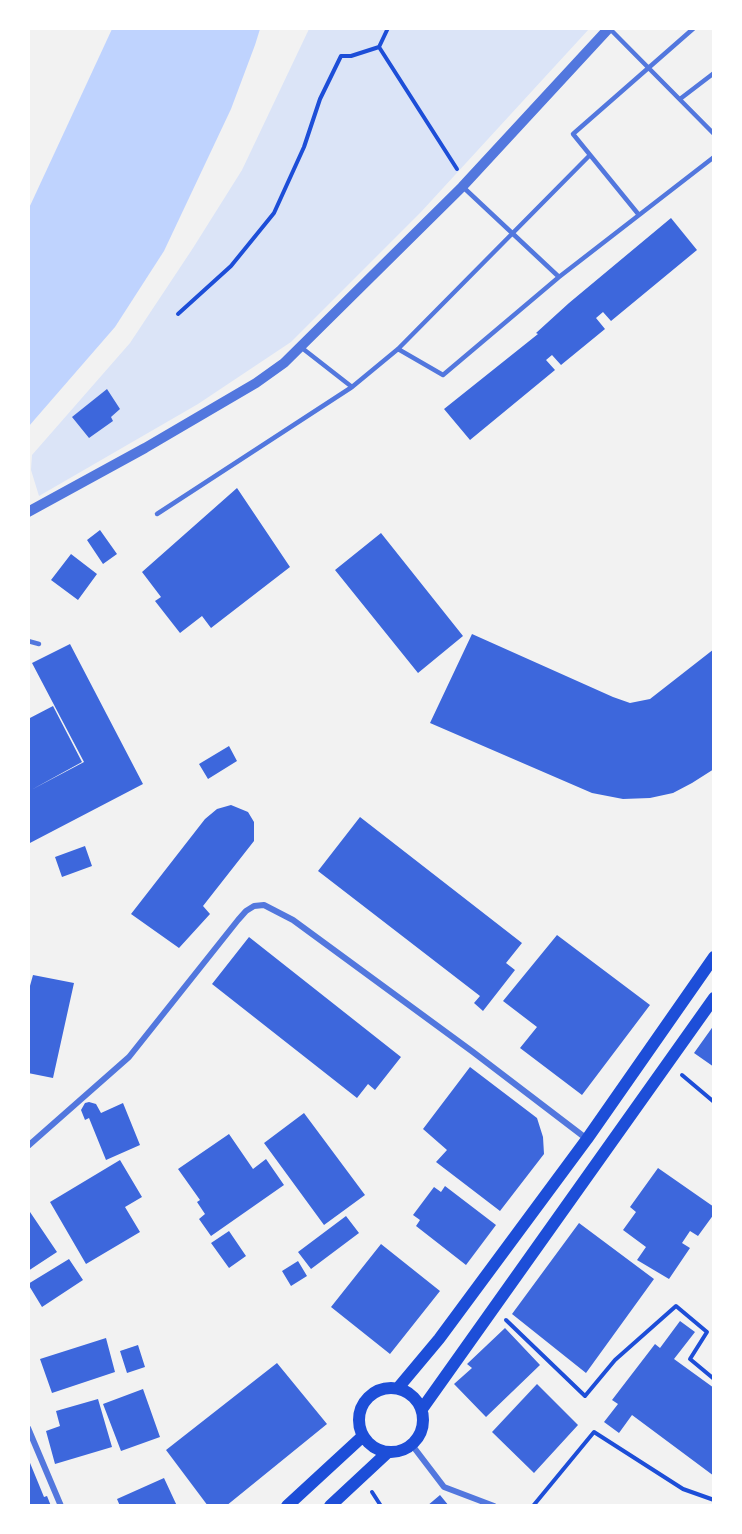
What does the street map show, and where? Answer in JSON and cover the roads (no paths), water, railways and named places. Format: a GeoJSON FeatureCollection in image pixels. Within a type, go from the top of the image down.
{"type":"FeatureCollection","features":[{"type":"Feature","properties":{"kind":"main road"},"geometry":{"type":"LineString","coordinates":[[398,1388],[439,1339],[587,1139],[714,957]]}},
{"type":"Feature","properties":{"kind":"main road"},"geometry":{"type":"LineString","coordinates":[[422,1409],[714,998]]}},
{"type":"Feature","properties":{"kind":"main road"},"geometry":{"type":"LineString","coordinates":[[383,1388],[398,1388],[411,1394],[422,1409],[421,1432],[412,1445],[396,1452],[378,1450],[363,1436],[359,1424],[359,1412],[364,1401],[372,1393],[383,1388]]}},
{"type":"Feature","properties":{"kind":"main road"},"geometry":{"type":"LineString","coordinates":[[287,1506],[363,1436]]}},
{"type":"Feature","properties":{"kind":"main road"},"geometry":{"type":"LineString","coordinates":[[330,1506],[388,1452]]}},
{"type":"Feature","properties":{"kind":"street"},"geometry":{"type":"LineString","coordinates":[[28,512],[146,448],[284,363],[462,187],[610,28]]}},
{"type":"Feature","properties":{"kind":"street"},"geometry":{"type":"LineString","coordinates":[[28,1146],[129,1057],[242,916],[254,906],[264,905],[293,920],[587,1139]]}},
{"type":"Feature","properties":{"kind":"street"},"geometry":{"type":"LineString","coordinates":[[28,1428],[61,1506]]}},
{"type":"Feature","properties":{"kind":"street"},"geometry":{"type":"LineString","coordinates":[[412,1445],[444,1487],[494,1506]]}},
{"type":"Feature","properties":{"kind":"lane"},"geometry":{"type":"LineString","coordinates":[[610,28],[714,134]]}},
{"type":"Feature","properties":{"kind":"lane"},"geometry":{"type":"LineString","coordinates":[[639,215],[573,134],[694,28]]}},
{"type":"Feature","properties":{"kind":"lane"},"geometry":{"type":"LineString","coordinates":[[680,99],[714,73]]}},
{"type":"Feature","properties":{"kind":"lane"},"geometry":{"type":"LineString","coordinates":[[157,514],[352,387],[398,349],[590,156]]}},
{"type":"Feature","properties":{"kind":"lane"},"geometry":{"type":"LineString","coordinates":[[398,349],[443,375],[559,278],[714,157]]}},
{"type":"Feature","properties":{"kind":"lane"},"geometry":{"type":"LineString","coordinates":[[462,187],[559,278]]}},
{"type":"Feature","properties":{"kind":"lane"},"geometry":{"type":"LineString","coordinates":[[301,347],[352,387]]}},
{"type":"Feature","properties":{"kind":"lane"},"geometry":{"type":"LineString","coordinates":[[28,641],[39,644]]}},
{"type":"Feature","properties":{"kind":"water"},"geometry":{"type":"Polygon","coordinates":[[[112,29],[260,29],[231,109],[164,251],[115,327],[29,426],[29,208],[112,29]]]}}]}
